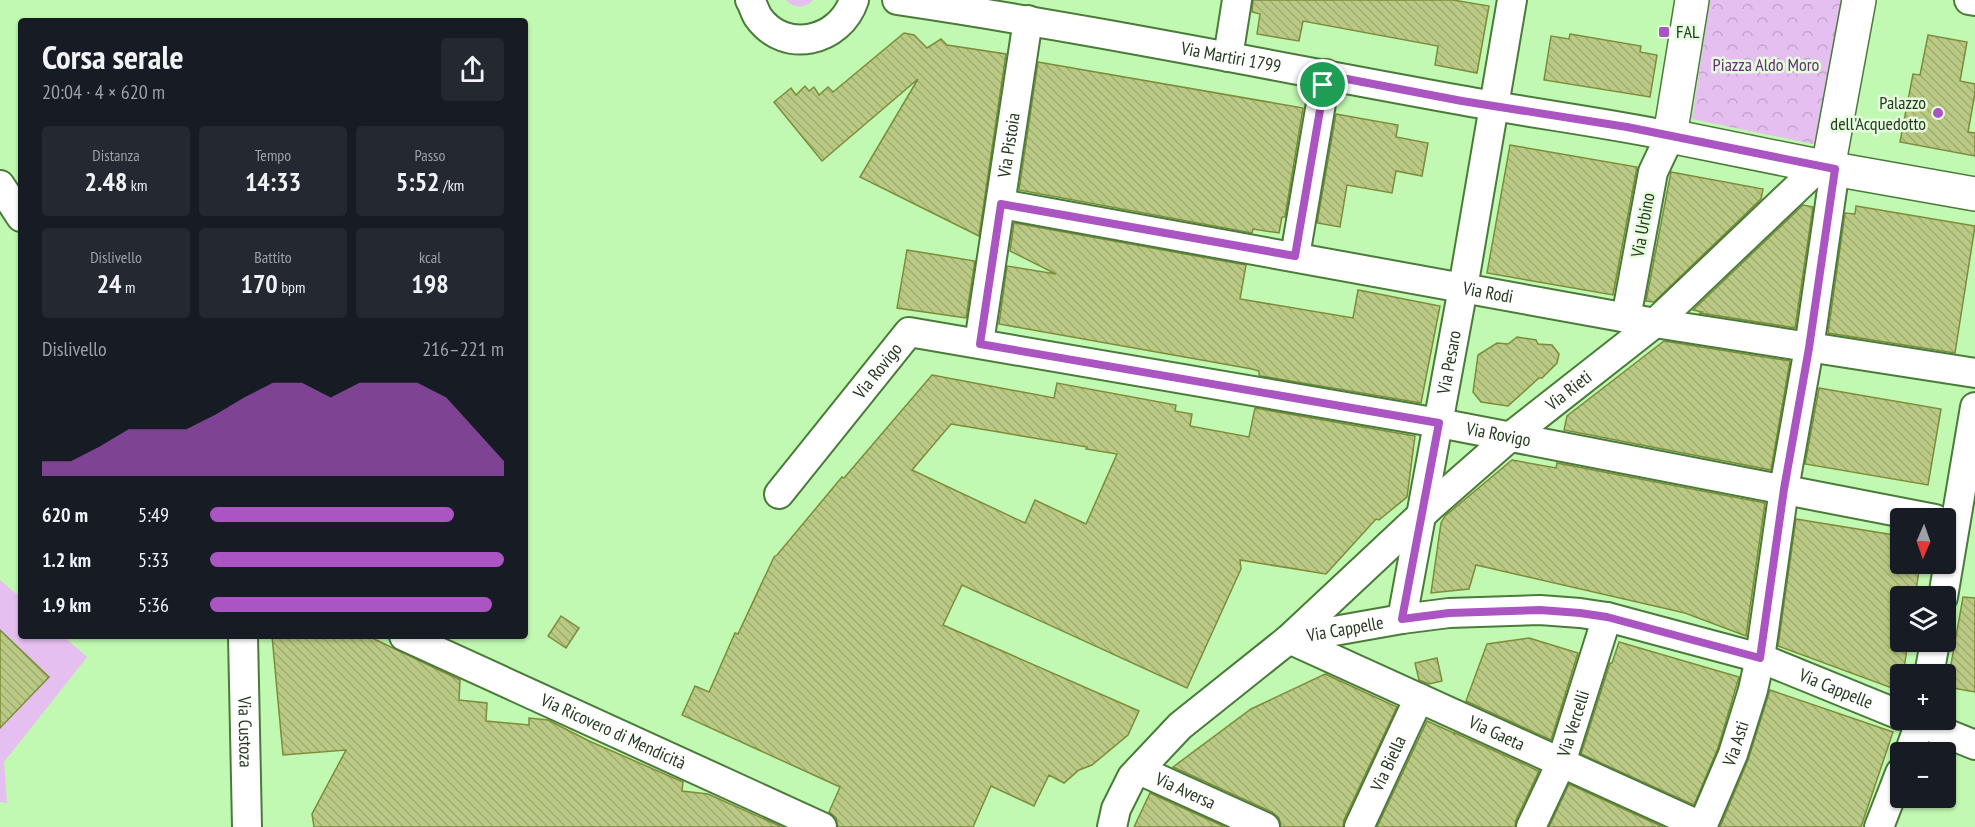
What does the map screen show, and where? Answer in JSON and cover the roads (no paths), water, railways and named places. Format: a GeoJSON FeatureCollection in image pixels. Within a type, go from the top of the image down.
{"type":"FeatureCollection","features":[{"type":"Feature","properties":{"kind":"street"},"geometry":{"type":"LineString","coordinates":[[750,0],[758,17],[770,30],[787,38],[806,40],[823,36],[839,26],[850,11],[854,0]]}},
{"type":"Feature","properties":{"kind":"street","name":"Via Martiri 1799"},"geometry":{"type":"LineString","coordinates":[[897,0],[986,7],[1028,20],[1496,106],[1670,135]]}},
{"type":"Feature","properties":{"kind":"street"},"geometry":{"type":"LineString","coordinates":[[1228,57],[1238,0]]}},
{"type":"Feature","properties":{"kind":"street","name":"Via Pesaro"},"geometry":{"type":"LineString","coordinates":[[1402,619],[1496,106],[1512,0]]}},
{"type":"Feature","properties":{"kind":"street"},"geometry":{"type":"LineString","coordinates":[[1692,0],[1670,135],[1828,168],[1975,194]]}},
{"type":"Feature","properties":{"kind":"street"},"geometry":{"type":"LineString","coordinates":[[1828,168],[1859,0]]}},
{"type":"Feature","properties":{"kind":"street"},"geometry":{"type":"LineString","coordinates":[[1969,0],[1975,1]]}},
{"type":"Feature","properties":{"kind":"street","name":"Via Pistoia"},"geometry":{"type":"LineString","coordinates":[[980,344],[1028,20]]}},
{"type":"Feature","properties":{"kind":"street"},"geometry":{"type":"LineString","coordinates":[[1295,256],[1326,75]]}},
{"type":"Feature","properties":{"kind":"street","name":"Via Urbino"},"geometry":{"type":"LineString","coordinates":[[1626,318],[1653,171],[1670,135]]}},
{"type":"Feature","properties":{"kind":"street","name":"Via Rieti"},"geometry":{"type":"LineString","coordinates":[[1289,639],[1421,515],[1511,436],[1655,323],[1828,168]]}},
{"type":"Feature","properties":{"kind":"street","name":"Via Asti"},"geometry":{"type":"LineString","coordinates":[[1702,827],[1733,754],[1753,690],[1760,658],[1784,489],[1809,348],[1828,168]]}},
{"type":"Feature","properties":{"kind":"street"},"geometry":{"type":"LineString","coordinates":[[0,185],[18,212]]}},
{"type":"Feature","properties":{"kind":"street","name":"Via Rodi"},"geometry":{"type":"LineString","coordinates":[[1001,204],[1626,318],[1975,373]]}},
{"type":"Feature","properties":{"kind":"street","name":"Via Rovigo"},"geometry":{"type":"LineString","coordinates":[[779,494],[909,332],[1511,436],[1890,510]]}},
{"type":"Feature","properties":{"kind":"street"},"geometry":{"type":"LineString","coordinates":[[1956,508],[1975,407]]}},
{"type":"Feature","properties":{"kind":"street","name":"Via Cappelle"},"geometry":{"type":"LineString","coordinates":[[1112,827],[1116,809],[1132,777],[1180,726],[1289,639],[1402,619],[1449,613],[1540,610],[1607,617],[1760,658],[1890,710]]}},
{"type":"Feature","properties":{"kind":"street","name":"Via Vercelli"},"geometry":{"type":"LineString","coordinates":[[1532,827],[1561,763],[1607,617]]}},
{"type":"Feature","properties":{"kind":"street","name":"Via Custoza"},"geometry":{"type":"LineString","coordinates":[[243,639],[247,827]]}},
{"type":"Feature","properties":{"kind":"street","name":"Via Ricovero di Mendicità"},"geometry":{"type":"LineString","coordinates":[[411,639],[822,827]]}},
{"type":"Feature","properties":{"kind":"street","name":"Via Gaeta"},"geometry":{"type":"LineString","coordinates":[[1289,639],[1702,827]]}},
{"type":"Feature","properties":{"kind":"street","name":"Via Biella"},"geometry":{"type":"LineString","coordinates":[[1359,827],[1419,698]]}},
{"type":"Feature","properties":{"kind":"street","name":"Via Cappelle"},"geometry":{"type":"LineString","coordinates":[[1938,730],[1975,745]]}},
{"type":"Feature","properties":{"kind":"street","name":"Via Aversa"},"geometry":{"type":"LineString","coordinates":[[1140,770],[1264,827]]}},
{"type":"Feature","properties":{"kind":"street"},"geometry":{"type":"LineString","coordinates":[[1879,827],[1890,799]]}},
{"type":"Feature","properties":{"kind":"place","name":"FAL"},"geometry":{"type":"Point","coordinates":[1664,32]}},
{"type":"Feature","properties":{"kind":"place","name":"Palazzo dell'Acquedotto"},"geometry":{"type":"Point","coordinates":[1938,113]}},
{"type":"Feature","properties":{"kind":"park label","name":"Piazza Aldo Moro"},"geometry":{"type":"Point","coordinates":[1766,65]}}]}
